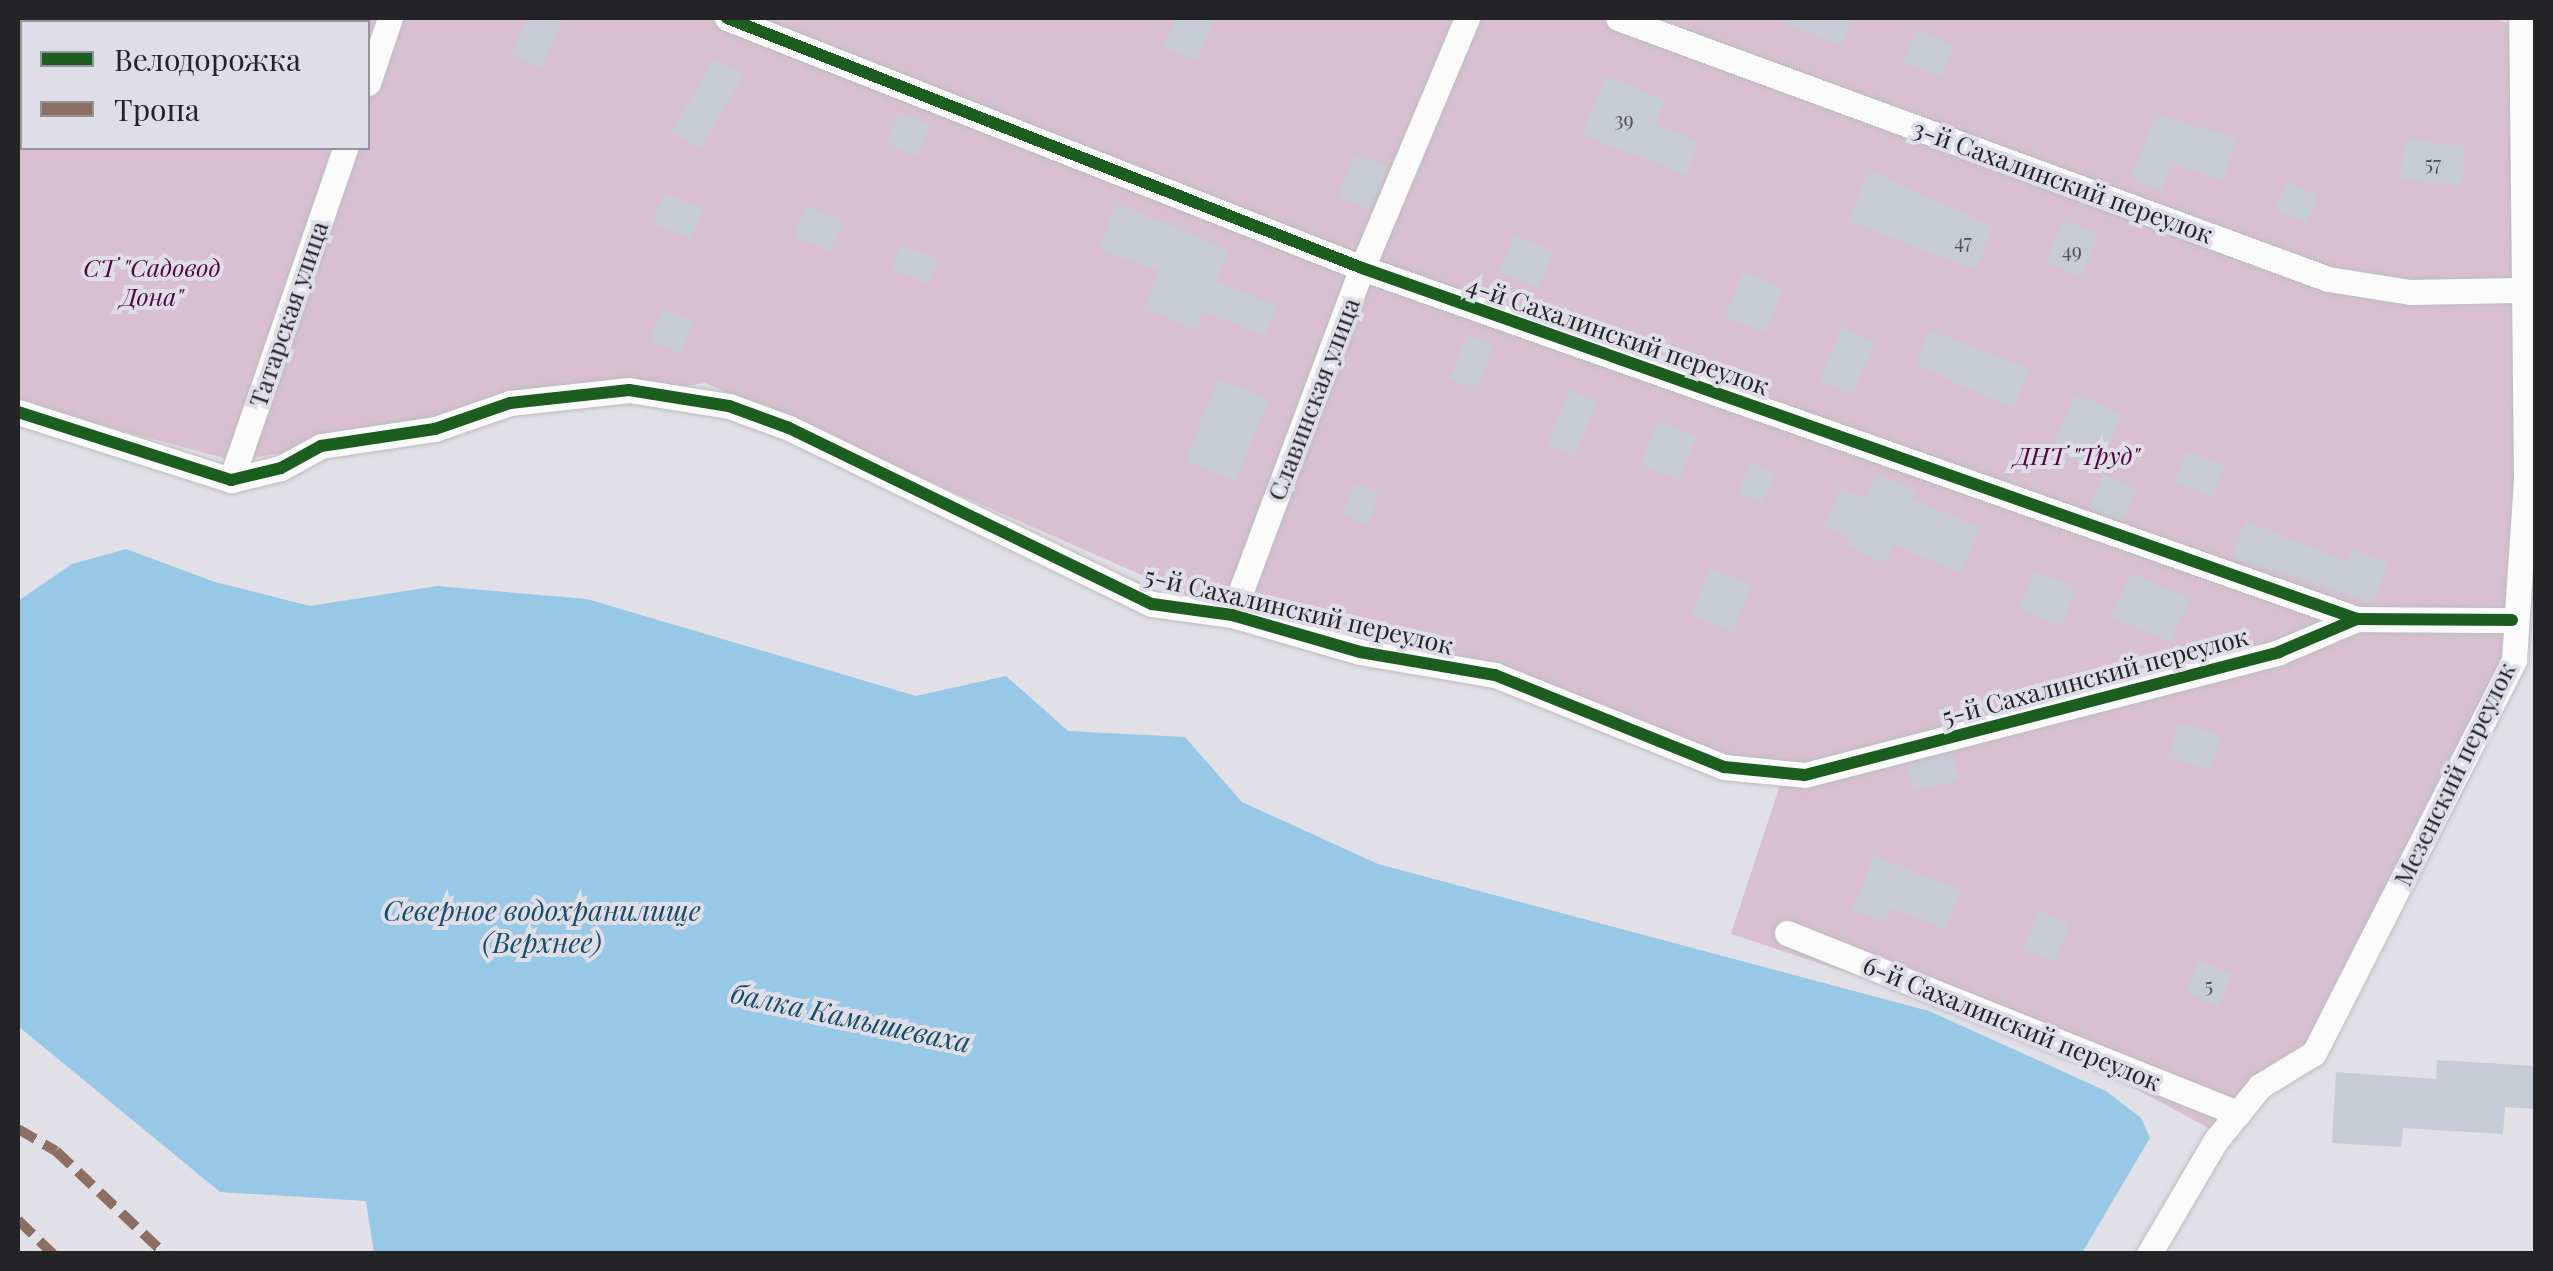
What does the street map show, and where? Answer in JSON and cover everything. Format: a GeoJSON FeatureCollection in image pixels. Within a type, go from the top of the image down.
{"type":"FeatureCollection","features":[{"type":"Feature","properties":{"kind":"street"},"geometry":{"type":"LineString","coordinates":[[370,77],[390,18]]}},
{"type":"Feature","properties":{"kind":"street","name":"4-й Сахалинский переулок"},"geometry":{"type":"LineString","coordinates":[[727,18],[1362,268],[2357,619],[2512,620]]}},
{"type":"Feature","properties":{"kind":"street","name":"Славинская улица"},"geometry":{"type":"LineString","coordinates":[[1232,614],[1362,268],[1467,18]]}},
{"type":"Feature","properties":{"kind":"street","name":"3-й Сахалинский переулок"},"geometry":{"type":"LineString","coordinates":[[1618,18],[2328,278],[2410,292],[2519,290]]}},
{"type":"Feature","properties":{"kind":"street","name":"Мезенский переулок"},"geometry":{"type":"LineString","coordinates":[[2149,1254],[2260,1086],[2314,1053],[2514,660],[2512,620],[2526,476],[2519,290],[2521,18]]}},
{"type":"Feature","properties":{"kind":"street","name":"Татарская улица"},"geometry":{"type":"LineString","coordinates":[[231,480],[344,150]]}},
{"type":"Feature","properties":{"kind":"street","name":"5-й Сахалинский переулок"},"geometry":{"type":"LineString","coordinates":[[231,480],[281,468],[322,446],[384,431],[435,428],[510,404],[628,390],[729,406],[788,428],[1094,580],[1152,604],[1232,614],[1360,652],[1495,675],[1724,767],[1805,775],[2280,652],[2357,619]]}},
{"type":"Feature","properties":{"kind":"street"},"geometry":{"type":"LineString","coordinates":[[18,412],[231,480]]}},
{"type":"Feature","properties":{"kind":"street","name":"6-й Сахалинский переулок"},"geometry":{"type":"LineString","coordinates":[[1787,934],[2238,1114]]}},
{"type":"Feature","properties":{"kind":"green space","name":"ДНТ \"Труд\""},"geometry":{"type":"Polygon","coordinates":[[[18,18],[2493,18],[2513,25],[2517,438],[2498,700],[2339,1025],[2214,1131],[2038,1036],[1731,934],[1782,779],[1403,645],[1203,602],[705,383],[235,461],[18,403],[18,18]]]}},
{"type":"Feature","properties":{"kind":"water","name":"Северное водохранилище (Верхнее)"},"geometry":{"type":"Polygon","coordinates":[[[126,549],[215,582],[310,606],[437,586],[587,599],[916,696],[1006,676],[1068,731],[1185,737],[1242,802],[1378,864],[1929,1011],[2106,1091],[2141,1118],[2150,1138],[2082,1253],[374,1253],[366,1201],[220,1192],[18,1026],[18,601],[72,564],[126,549]]]}},
{"type":"Feature","properties":{"kind":"building"},"geometry":{"type":"Polygon","coordinates":[[[527,18],[563,18],[542,68],[511,56],[527,18]]]}},
{"type":"Feature","properties":{"kind":"building"},"geometry":{"type":"Polygon","coordinates":[[[1175,18],[1215,18],[1197,61],[1163,47],[1175,18]]]}},
{"type":"Feature","properties":{"kind":"building"},"geometry":{"type":"Polygon","coordinates":[[[1774,18],[1853,18],[1841,46],[1774,18]]]}},
{"type":"Feature","properties":{"kind":"building"},"geometry":{"type":"Polygon","coordinates":[[[1916,30],[1954,45],[1941,78],[1903,62],[1916,30]]]}},
{"type":"Feature","properties":{"kind":"building"},"geometry":{"type":"Polygon","coordinates":[[[714,58],[743,75],[701,149],[672,132],[714,58]]]}},
{"type":"Feature","properties":{"kind":"building"},"geometry":{"type":"Polygon","coordinates":[[[1606,76],[1665,100],[1655,124],[1699,142],[1686,175],[1582,135],[1606,76]]]}},
{"type":"Feature","properties":{"kind":"building"},"geometry":{"type":"Polygon","coordinates":[[[899,112],[930,125],[917,157],[886,143],[899,112]]]}},
{"type":"Feature","properties":{"kind":"building"},"geometry":{"type":"Polygon","coordinates":[[[2156,115],[2237,138],[2223,181],[2172,164],[2161,191],[2130,178],[2156,115]]]}},
{"type":"Feature","properties":{"kind":"building"},"geometry":{"type":"Polygon","coordinates":[[[2405,139],[2466,146],[2461,186],[2400,179],[2405,139]]]}},
{"type":"Feature","properties":{"kind":"building"},"geometry":{"type":"Polygon","coordinates":[[[1355,154],[1387,167],[1370,210],[1338,197],[1355,154]]]}},
{"type":"Feature","properties":{"kind":"building"},"geometry":{"type":"Polygon","coordinates":[[[1869,170],[1993,227],[1975,270],[1848,221],[1869,170]]]}},
{"type":"Feature","properties":{"kind":"building"},"geometry":{"type":"Polygon","coordinates":[[[2287,182],[2318,195],[2307,223],[2275,210],[2287,182]]]}},
{"type":"Feature","properties":{"kind":"building"},"geometry":{"type":"Polygon","coordinates":[[[665,193],[703,208],[691,239],[653,224],[665,193]]]}},
{"type":"Feature","properties":{"kind":"building"},"geometry":{"type":"Polygon","coordinates":[[[1116,203],[1229,250],[1216,281],[1277,306],[1265,336],[1204,312],[1196,330],[1144,308],[1159,271],[1099,249],[1116,203]]]}},
{"type":"Feature","properties":{"kind":"building"},"geometry":{"type":"Polygon","coordinates":[[[806,205],[844,221],[830,252],[793,236],[806,205]]]}},
{"type":"Feature","properties":{"kind":"building"},"geometry":{"type":"Polygon","coordinates":[[[2062,220],[2098,234],[2082,277],[2046,263],[2062,220]]]}},
{"type":"Feature","properties":{"kind":"building"},"geometry":{"type":"Polygon","coordinates":[[[1514,235],[1554,251],[1539,288],[1499,272],[1514,235]]]}},
{"type":"Feature","properties":{"kind":"building"},"geometry":{"type":"Polygon","coordinates":[[[901,244],[939,260],[928,285],[890,269],[901,244]]]}},
{"type":"Feature","properties":{"kind":"building"},"geometry":{"type":"Polygon","coordinates":[[[1742,272],[1783,288],[1766,333],[1725,317],[1742,272]]]}},
{"type":"Feature","properties":{"kind":"building"},"geometry":{"type":"Polygon","coordinates":[[[663,308],[694,322],[680,354],[649,340],[663,308]]]}},
{"type":"Feature","properties":{"kind":"building"},"geometry":{"type":"Polygon","coordinates":[[[1842,328],[1875,342],[1853,395],[1820,380],[1842,328]]]}},
{"type":"Feature","properties":{"kind":"building"},"geometry":{"type":"Polygon","coordinates":[[[1929,330],[2030,369],[2013,409],[1916,364],[1929,330]]]}},
{"type":"Feature","properties":{"kind":"building"},"geometry":{"type":"Polygon","coordinates":[[[1467,335],[1494,346],[1476,389],[1449,379],[1467,335]]]}},
{"type":"Feature","properties":{"kind":"building"},"geometry":{"type":"Polygon","coordinates":[[[1218,379],[1269,400],[1236,481],[1185,461],[1218,379]]]}},
{"type":"Feature","properties":{"kind":"building"},"geometry":{"type":"Polygon","coordinates":[[[1570,390],[1598,402],[1575,456],[1547,444],[1570,390]]]}},
{"type":"Feature","properties":{"kind":"building"},"geometry":{"type":"Polygon","coordinates":[[[2075,394],[2122,414],[2098,470],[2051,450],[2075,394]]]}},
{"type":"Feature","properties":{"kind":"building"},"geometry":{"type":"Polygon","coordinates":[[[1658,421],[1697,437],[1679,480],[1640,465],[1658,421]]]}},
{"type":"Feature","properties":{"kind":"building"},"geometry":{"type":"Polygon","coordinates":[[[2187,451],[2225,466],[2213,497],[2175,482],[2187,451]]]}},
{"type":"Feature","properties":{"kind":"building"},"geometry":{"type":"Polygon","coordinates":[[[1749,463],[1775,473],[1763,504],[1737,494],[1749,463]]]}},
{"type":"Feature","properties":{"kind":"building"},"geometry":{"type":"Polygon","coordinates":[[[1876,474],[1916,490],[1912,499],[1980,527],[1961,573],[1893,545],[1886,563],[1847,547],[1851,538],[1824,527],[1840,488],[1866,499],[1876,474]]]}},
{"type":"Feature","properties":{"kind":"building"},"geometry":{"type":"Polygon","coordinates":[[[2103,474],[2136,488],[2122,521],[2089,507],[2103,474]]]}},
{"type":"Feature","properties":{"kind":"building"},"geometry":{"type":"Polygon","coordinates":[[[1355,483],[1380,493],[1367,525],[1342,515],[1355,483]]]}},
{"type":"Feature","properties":{"kind":"building"},"geometry":{"type":"Polygon","coordinates":[[[2246,521],[2347,562],[2353,549],[2389,563],[2373,603],[2231,557],[2246,521]]]}},
{"type":"Feature","properties":{"kind":"building"},"geometry":{"type":"Polygon","coordinates":[[[1710,568],[1752,585],[1733,632],[1691,615],[1710,568]]]}},
{"type":"Feature","properties":{"kind":"building"},"geometry":{"type":"Polygon","coordinates":[[[2034,571],[2077,588],[2061,626],[2019,609],[2034,571]]]}},
{"type":"Feature","properties":{"kind":"building"},"geometry":{"type":"Polygon","coordinates":[[[2130,573],[2190,598],[2171,643],[2111,617],[2130,573]]]}},
{"type":"Feature","properties":{"kind":"building"},"geometry":{"type":"Polygon","coordinates":[[[2179,723],[2221,736],[2211,770],[2168,757],[2179,723]]]}},
{"type":"Feature","properties":{"kind":"building"},"geometry":{"type":"Polygon","coordinates":[[[1953,753],[1959,780],[1914,791],[1907,764],[1953,753]]]}},
{"type":"Feature","properties":{"kind":"building"},"geometry":{"type":"Polygon","coordinates":[[[1874,855],[1961,891],[1945,929],[1891,908],[1885,923],[1852,910],[1874,855]]]}},
{"type":"Feature","properties":{"kind":"building"},"geometry":{"type":"Polygon","coordinates":[[[2039,911],[2070,924],[2054,962],[2023,949],[2039,911]]]}},
{"type":"Feature","properties":{"kind":"building"},"geometry":{"type":"Polygon","coordinates":[[[2199,960],[2232,974],[2218,1006],[2185,992],[2199,960]]]}},
{"type":"Feature","properties":{"kind":"building"},"geometry":{"type":"Polygon","coordinates":[[[2437,1060],[2536,1066],[2536,1109],[2505,1107],[2503,1134],[2403,1128],[2401,1147],[2332,1143],[2336,1072],[2436,1079],[2437,1060]]]}},
{"type":"Feature","properties":{"kind":"marked path"},"geometry":{"type":"LineString","coordinates":[[18,1129],[56,1151],[165,1254]]}},
{"type":"Feature","properties":{"kind":"marked path"},"geometry":{"type":"LineString","coordinates":[[18,1220],[53,1254]]}},
{"type":"Feature","properties":{"kind":"cycle path"},"geometry":{"type":"LineString","coordinates":[[727,18],[1362,268],[2357,619],[2512,620]]}},
{"type":"Feature","properties":{"kind":"cycle path"},"geometry":{"type":"LineString","coordinates":[[18,412],[231,480],[281,468],[321,446],[435,429],[510,403],[629,390],[729,406],[789,428],[1152,604],[1232,615],[1360,652],[1495,675],[1724,767],[1805,775],[2279,652],[2357,619]]}},
{"type":"Feature","properties":{"kind":"park label","name":"СТ \"Садовод Дона\""},"geometry":{"type":"Point","coordinates":[152,282]}},
{"type":"Feature","properties":{"kind":"water label","name":"балка Камышеваха"},"geometry":{"type":"Point","coordinates":[851,1017]}}]}
